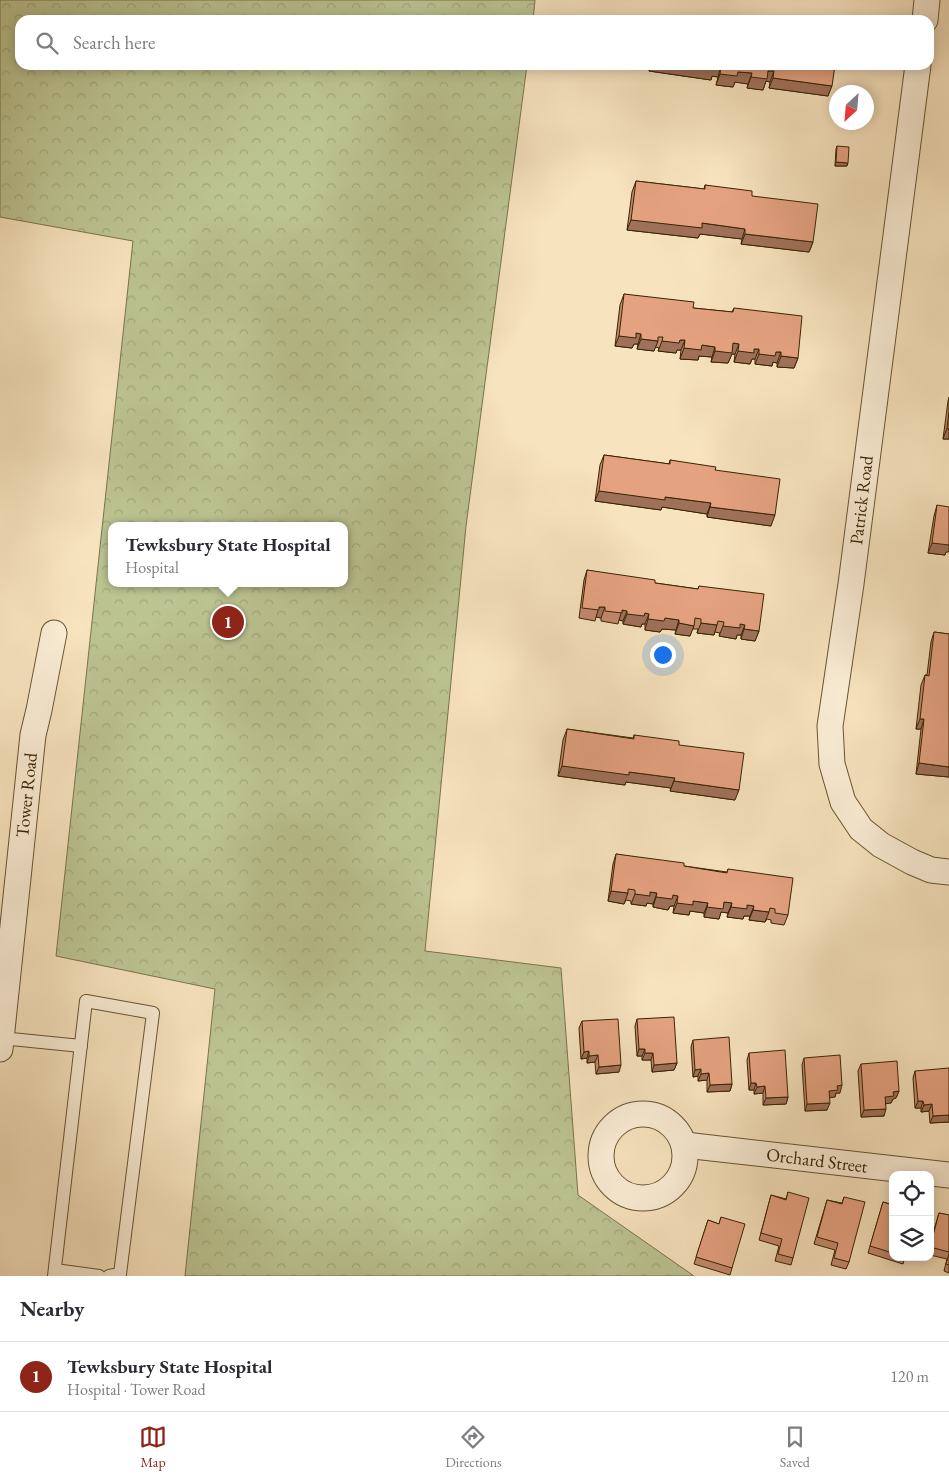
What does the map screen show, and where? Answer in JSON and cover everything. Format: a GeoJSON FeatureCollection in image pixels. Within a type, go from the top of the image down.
{"type":"FeatureCollection","features":[{"type":"Feature","properties":{"kind":"street"},"geometry":{"type":"LineString","coordinates":[[926,15],[927,0]]}},
{"type":"Feature","properties":{"kind":"street","name":"Patrick Road"},"geometry":{"type":"LineString","coordinates":[[917,70],[853,565],[830,726],[832,764],[843,802],[861,829],[881,845],[912,862],[930,870],[949,872]]}},
{"type":"Feature","properties":{"kind":"street","name":"Tower Road"},"geometry":{"type":"LineString","coordinates":[[1,1044],[33,735],[54,632]]}},
{"type":"Feature","properties":{"kind":"street","name":"Orchard Street"},"geometry":{"type":"LineString","coordinates":[[685,1145],[949,1175]]}},
{"type":"Feature","properties":{"kind":"lane"},"geometry":{"type":"LineString","coordinates":[[99,1276],[54,1273],[86,1001],[154,1013],[120,1274],[109,1276]]}},
{"type":"Feature","properties":{"kind":"lane"},"geometry":{"type":"LineString","coordinates":[[1,1044],[81,1046]]}},
{"type":"Feature","properties":{"kind":"green space"},"geometry":{"type":"Polygon","coordinates":[[[0,0],[535,0],[534,15],[15,15],[15,70],[526,70],[466,526],[425,951],[561,968],[578,1195],[694,1276],[185,1276],[215,989],[56,956],[133,241],[0,217],[0,0]]]}},
{"type":"Feature","properties":{"kind":"building"},"geometry":{"type":"Polygon","coordinates":[[[720,70],[834,70],[832,85],[829,86],[773,78],[774,71],[768,71],[767,79],[751,77],[752,73],[738,72],[737,76],[720,74],[720,70]]]}},
{"type":"Feature","properties":{"kind":"building"},"geometry":{"type":"Polygon","coordinates":[[[837,146],[849,147],[848,163],[836,162],[837,146]]]}},
{"type":"Feature","properties":{"kind":"building"},"geometry":{"type":"Polygon","coordinates":[[[636,181],[705,189],[705,185],[752,191],[752,196],[818,204],[813,242],[745,234],[745,229],[702,223],[702,228],[631,220],[636,181]]]}},
{"type":"Feature","properties":{"kind":"building"},"geometry":{"type":"Polygon","coordinates":[[[624,294],[694,302],[693,308],[733,312],[734,308],[802,316],[798,358],[781,356],[781,352],[776,352],[775,356],[759,354],[759,349],[754,349],[754,353],[738,351],[739,344],[733,343],[732,353],[715,351],[715,347],[702,345],[701,350],[684,348],[685,340],[680,340],[679,343],[662,341],[663,337],[658,337],[658,341],[641,339],[641,334],[636,333],[636,338],[619,336],[624,294]]]}},
{"type":"Feature","properties":{"kind":"building"},"geometry":{"type":"Polygon","coordinates":[[[949,412],[949,429],[947,428],[949,412]]]}},
{"type":"Feature","properties":{"kind":"building"},"geometry":{"type":"Polygon","coordinates":[[[604,455],[670,464],[670,460],[716,467],[715,470],[780,479],[775,515],[710,507],[711,503],[665,497],[665,500],[599,491],[604,455]]]}},
{"type":"Feature","properties":{"kind":"building"},"geometry":{"type":"Polygon","coordinates":[[[937,505],[949,507],[949,545],[932,543],[937,505]]]}},
{"type":"Feature","properties":{"kind":"building"},"geometry":{"type":"Polygon","coordinates":[[[587,570],[655,580],[655,583],[698,589],[699,586],[764,594],[759,631],[744,629],[745,625],[740,624],[740,628],[723,626],[724,622],[718,621],[717,625],[701,623],[701,619],[695,618],[694,626],[679,623],[679,620],[665,618],[664,621],[648,619],[649,614],[645,613],[644,616],[627,614],[627,611],[622,610],[622,613],[605,611],[605,607],[599,607],[599,610],[582,608],[587,570]]]}},
{"type":"Feature","properties":{"kind":"building"},"geometry":{"type":"Polygon","coordinates":[[[934,632],[949,634],[949,767],[919,763],[924,719],[920,719],[925,675],[929,676],[934,632]]]}},
{"type":"Feature","properties":{"kind":"building"},"geometry":{"type":"Polygon","coordinates":[[[567,729],[634,739],[634,735],[679,741],[679,745],[744,753],[739,790],[674,781],[675,778],[629,772],[629,775],[562,766],[567,729]]]}},
{"type":"Feature","properties":{"kind":"building"},"geometry":{"type":"Polygon","coordinates":[[[616,854],[684,863],[684,866],[727,873],[728,869],[793,878],[788,915],[775,913],[775,909],[770,908],[769,912],[753,910],[754,906],[747,905],[747,909],[731,907],[732,903],[724,902],[723,909],[707,907],[708,903],[693,901],[693,905],[677,903],[678,896],[673,895],[672,899],[656,897],[657,893],[650,892],[650,896],[635,894],[635,890],[628,889],[628,893],[611,891],[616,854]]]}},
{"type":"Feature","properties":{"kind":"building"},"geometry":{"type":"Polygon","coordinates":[[[674,1017],[677,1063],[654,1065],[653,1053],[645,1053],[645,1049],[639,1049],[637,1019],[674,1017]]]}},
{"type":"Feature","properties":{"kind":"building"},"geometry":{"type":"Polygon","coordinates":[[[618,1019],[621,1065],[599,1067],[598,1055],[589,1056],[589,1051],[584,1052],[582,1021],[618,1019]]]}},
{"type":"Feature","properties":{"kind":"building"},"geometry":{"type":"Polygon","coordinates":[[[729,1037],[732,1084],[710,1085],[709,1073],[701,1074],[701,1069],[695,1070],[693,1040],[729,1037]]]}},
{"type":"Feature","properties":{"kind":"building"},"geometry":{"type":"Polygon","coordinates":[[[785,1050],[788,1097],[766,1098],[765,1086],[757,1087],[756,1083],[751,1083],[749,1053],[785,1050]]]}},
{"type":"Feature","properties":{"kind":"building"},"geometry":{"type":"Polygon","coordinates":[[[840,1055],[842,1085],[837,1086],[838,1090],[829,1091],[830,1103],[807,1104],[804,1058],[840,1055]]]}},
{"type":"Feature","properties":{"kind":"building"},"geometry":{"type":"Polygon","coordinates":[[[897,1061],[899,1091],[893,1092],[894,1096],[885,1097],[886,1109],[864,1110],[861,1064],[897,1061]]]}},
{"type":"Feature","properties":{"kind":"building"},"geometry":{"type":"Polygon","coordinates":[[[949,1068],[949,1115],[933,1116],[932,1104],[924,1105],[923,1101],[918,1101],[915,1071],[949,1068]]]}},
{"type":"Feature","properties":{"kind":"building"},"geometry":{"type":"Polygon","coordinates":[[[788,1192],[809,1198],[793,1258],[778,1254],[782,1239],[761,1233],[771,1195],[786,1200],[788,1192]]]}},
{"type":"Feature","properties":{"kind":"building"},"geometry":{"type":"Polygon","coordinates":[[[844,1197],[865,1202],[849,1262],[834,1258],[838,1243],[817,1237],[827,1200],[842,1204],[844,1197]]]}},
{"type":"Feature","properties":{"kind":"building"},"geometry":{"type":"Polygon","coordinates":[[[883,1202],[889,1204],[889,1252],[870,1246],[883,1202]]]}},
{"type":"Feature","properties":{"kind":"building"},"geometry":{"type":"Polygon","coordinates":[[[939,1213],[949,1215],[949,1252],[934,1248],[934,1232],[939,1213]]]}},
{"type":"Feature","properties":{"kind":"building"},"geometry":{"type":"Polygon","coordinates":[[[721,1217],[745,1224],[732,1268],[696,1257],[708,1220],[719,1224],[721,1217]]]}},
{"type":"Feature","properties":{"kind":"building"},"geometry":{"type":"Polygon","coordinates":[[[949,1254],[949,1265],[946,1264],[949,1254]]]}},
{"type":"Feature","properties":{"kind":"place","name":"Tewksbury State Hospital"},"geometry":{"type":"Point","coordinates":[228,622]}}]}
